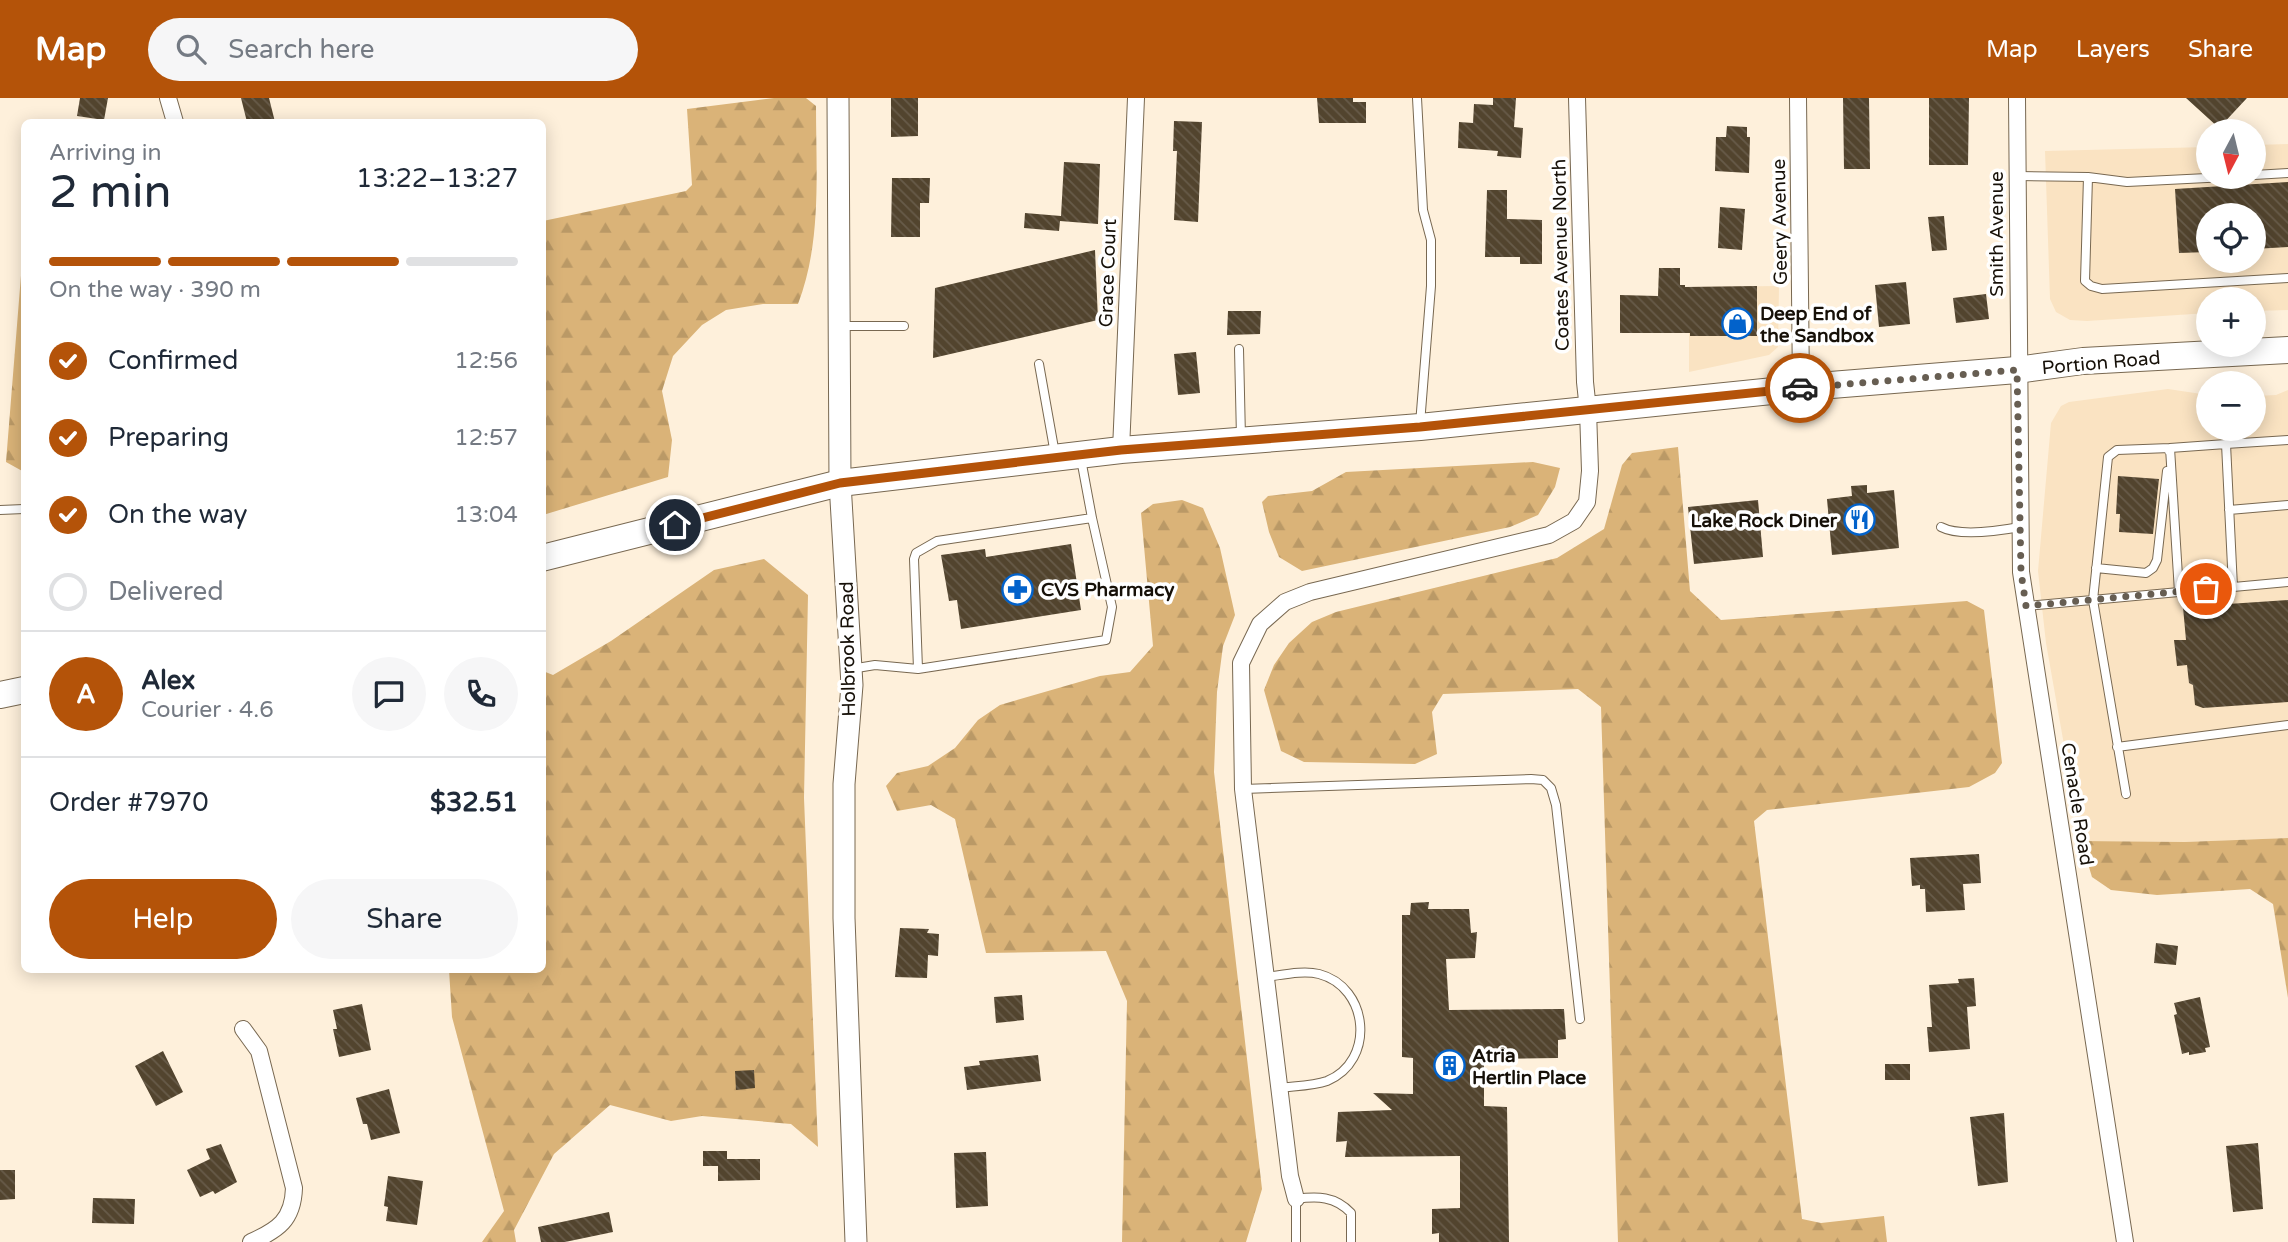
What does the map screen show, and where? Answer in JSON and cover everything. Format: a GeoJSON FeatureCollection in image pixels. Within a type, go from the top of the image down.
{"type":"FeatureCollection","features":[{"type":"Feature","properties":{"kind":"main road","name":"Portion Road"},"geometry":{"type":"LineString","coordinates":[[546,557],[840,483],[1121,450],[1420,427],[1801,388],[2017,370],[2083,361],[2288,350]]}},
{"type":"Feature","properties":{"kind":"main road"},"geometry":{"type":"LineString","coordinates":[[0,695],[21,691]]}},
{"type":"Feature","properties":{"kind":"street"},"geometry":{"type":"LineString","coordinates":[[168,98],[174,119]]}},
{"type":"Feature","properties":{"kind":"street","name":"Holbrook Road"},"geometry":{"type":"LineString","coordinates":[[838,98],[840,483],[851,669],[844,784],[844,918],[856,1242]]}},
{"type":"Feature","properties":{"kind":"street","name":"Grace Court"},"geometry":{"type":"LineString","coordinates":[[1121,450],[1136,98]]}},
{"type":"Feature","properties":{"kind":"street","name":"Coates Avenue North"},"geometry":{"type":"LineString","coordinates":[[1577,98],[1588,410]]}},
{"type":"Feature","properties":{"kind":"street","name":"Geery Avenue"},"geometry":{"type":"LineString","coordinates":[[1798,98],[1801,388]]}},
{"type":"Feature","properties":{"kind":"street","name":"Smith Avenue"},"geometry":{"type":"LineString","coordinates":[[2017,98],[2017,370]]}},
{"type":"Feature","properties":{"kind":"street","name":"Cenacle Road"},"geometry":{"type":"LineString","coordinates":[[2017,370],[2021,572],[2125,1242]]}},
{"type":"Feature","properties":{"kind":"street"},"geometry":{"type":"LineString","coordinates":[[1296,1199],[1290,1176],[1243,789],[1241,663],[1259,624],[1285,602],[1310,592],[1549,536],[1574,521],[1587,502],[1590,471],[1588,410]]}},
{"type":"Feature","properties":{"kind":"street"},"geometry":{"type":"LineString","coordinates":[[243,1029],[259,1051],[295,1188],[294,1203],[289,1215],[272,1232],[251,1242]]}},
{"type":"Feature","properties":{"kind":"lane"},"geometry":{"type":"LineString","coordinates":[[1417,98],[1423,210],[1431,240],[1420,427]]}},
{"type":"Feature","properties":{"kind":"lane"},"geometry":{"type":"LineString","coordinates":[[2266,174],[2288,173]]}},
{"type":"Feature","properties":{"kind":"lane"},"geometry":{"type":"LineString","coordinates":[[2017,176],[2088,177],[2127,182],[2196,179]]}},
{"type":"Feature","properties":{"kind":"lane"},"geometry":{"type":"LineString","coordinates":[[2088,177],[2084,272],[2085,281],[2091,286],[2102,289],[2288,278]]}},
{"type":"Feature","properties":{"kind":"lane"},"geometry":{"type":"LineString","coordinates":[[839,326],[904,327]]}},
{"type":"Feature","properties":{"kind":"lane"},"geometry":{"type":"LineString","coordinates":[[1239,349],[1241,441]]}},
{"type":"Feature","properties":{"kind":"lane"},"geometry":{"type":"LineString","coordinates":[[851,669],[875,665],[918,669],[1106,640],[1112,607],[1092,518],[1068,456],[1039,364]]}},
{"type":"Feature","properties":{"kind":"lane"},"geometry":{"type":"LineString","coordinates":[[2126,794],[2093,600],[2108,457],[2117,450],[2288,440]]}},
{"type":"Feature","properties":{"kind":"lane"},"geometry":{"type":"LineString","coordinates":[[2226,444],[2233,587]]}},
{"type":"Feature","properties":{"kind":"lane"},"geometry":{"type":"LineString","coordinates":[[2096,568],[2146,573],[2153,568],[2157,560],[2170,448]]}},
{"type":"Feature","properties":{"kind":"lane"},"geometry":{"type":"LineString","coordinates":[[2170,448],[2179,592]]}},
{"type":"Feature","properties":{"kind":"lane"},"geometry":{"type":"LineString","coordinates":[[2229,510],[2288,505]]}},
{"type":"Feature","properties":{"kind":"lane"},"geometry":{"type":"LineString","coordinates":[[0,510],[21,509]]}},
{"type":"Feature","properties":{"kind":"lane"},"geometry":{"type":"LineString","coordinates":[[918,669],[914,559],[916,553],[937,541],[1092,518]]}},
{"type":"Feature","properties":{"kind":"lane"},"geometry":{"type":"LineString","coordinates":[[1941,527],[1949,531],[1973,531],[2020,527]]}},
{"type":"Feature","properties":{"kind":"lane"},"geometry":{"type":"LineString","coordinates":[[2026,606],[2288,582]]}},
{"type":"Feature","properties":{"kind":"lane"},"geometry":{"type":"LineString","coordinates":[[2117,747],[2288,725]]}},
{"type":"Feature","properties":{"kind":"lane"},"geometry":{"type":"LineString","coordinates":[[1243,789],[1543,780],[1551,788],[1556,805],[1580,1019]]}},
{"type":"Feature","properties":{"kind":"lane"},"geometry":{"type":"LineString","coordinates":[[1266,977],[1318,974],[1340,984],[1353,999],[1360,1016],[1361,1036],[1354,1057],[1342,1072],[1326,1082],[1279,1088]]}},
{"type":"Feature","properties":{"kind":"lane"},"geometry":{"type":"LineString","coordinates":[[1296,1242],[1296,1199],[1317,1196],[1343,1205],[1351,1213],[1351,1242]]}},
{"type":"Feature","properties":{"kind":"shaded area"},"geometry":{"type":"Polygon","coordinates":[[[2288,144],[2288,310],[2266,311],[2266,287],[2196,287],[2196,314],[2087,321],[2070,320],[2056,312],[2050,299],[2045,151],[2196,147],[2196,189],[2266,189],[2266,145],[2288,144]]]}},
{"type":"Feature","properties":{"kind":"shaded area"},"geometry":{"type":"Polygon","coordinates":[[[1779,286],[1778,347],[1769,355],[1689,372],[1689,287],[1779,286]]]}},
{"type":"Feature","properties":{"kind":"shaded area"},"geometry":{"type":"Polygon","coordinates":[[[2168,389],[2196,393],[2196,441],[2266,441],[2266,395],[2288,390],[2288,838],[2185,842],[2081,841],[2046,643],[2038,571],[2051,423],[2061,406],[2069,402],[2168,389]]]}},
{"type":"Feature","properties":{"kind":"green space"},"geometry":{"type":"Polygon","coordinates":[[[774,98],[806,98],[816,106],[817,181],[814,231],[806,280],[798,304],[763,304],[726,310],[702,325],[673,356],[662,391],[672,440],[668,477],[546,514],[546,220],[686,191],[692,185],[687,109],[774,98]]]}},
{"type":"Feature","properties":{"kind":"green space"},"geometry":{"type":"Polygon","coordinates":[[[21,275],[21,470],[6,462],[21,275]]]}},
{"type":"Feature","properties":{"kind":"green space"},"geometry":{"type":"Polygon","coordinates":[[[1678,447],[1690,591],[1721,620],[1967,601],[1984,610],[2002,763],[1995,773],[1969,787],[1767,810],[1754,821],[1802,1219],[1821,1223],[1884,1216],[1887,1242],[1618,1242],[1601,707],[1578,689],[1443,694],[1432,712],[1437,754],[1415,764],[1304,762],[1281,751],[1264,690],[1274,665],[1289,643],[1312,622],[1336,612],[1557,558],[1604,529],[1622,465],[1632,453],[1678,447]]]}},
{"type":"Feature","properties":{"kind":"green space"},"geometry":{"type":"Polygon","coordinates":[[[1533,462],[1560,468],[1555,487],[1538,515],[1510,527],[1302,571],[1279,557],[1269,532],[1262,502],[1268,496],[1312,491],[1346,472],[1533,462]]]}},
{"type":"Feature","properties":{"kind":"green space"},"geometry":{"type":"Polygon","coordinates":[[[1182,500],[1203,508],[1220,548],[1235,615],[1223,646],[1217,692],[1214,772],[1262,1189],[1246,1242],[1122,1242],[1127,1001],[1106,951],[986,953],[955,819],[931,805],[897,811],[886,786],[897,773],[928,766],[955,748],[978,720],[1000,705],[1100,676],[1130,672],[1153,646],[1141,513],[1153,504],[1182,500]]]}},
{"type":"Feature","properties":{"kind":"green space"},"geometry":{"type":"Polygon","coordinates":[[[764,559],[808,595],[804,798],[818,1147],[791,1124],[702,1116],[671,1121],[610,1105],[554,1154],[514,1230],[516,1242],[482,1242],[504,1211],[452,1017],[449,973],[546,973],[546,672],[553,675],[611,641],[714,570],[764,559]]]}},
{"type":"Feature","properties":{"kind":"green space"},"geometry":{"type":"Polygon","coordinates":[[[2288,838],[2288,998],[2273,904],[2250,889],[2157,895],[2111,890],[2092,877],[2081,841],[2185,842],[2288,838]]]}},
{"type":"Feature","properties":{"kind":"building"},"geometry":{"type":"Polygon","coordinates":[[[80,98],[108,98],[104,119],[77,116],[80,98]]]}},
{"type":"Feature","properties":{"kind":"building"},"geometry":{"type":"Polygon","coordinates":[[[241,98],[269,98],[274,119],[246,119],[241,98]]]}},
{"type":"Feature","properties":{"kind":"building"},"geometry":{"type":"Polygon","coordinates":[[[891,98],[918,98],[918,136],[891,137],[891,98]]]}},
{"type":"Feature","properties":{"kind":"building"},"geometry":{"type":"Polygon","coordinates":[[[1317,98],[1353,98],[1353,102],[1366,102],[1366,123],[1319,123],[1317,98]]]}},
{"type":"Feature","properties":{"kind":"building"},"geometry":{"type":"Polygon","coordinates":[[[1493,98],[1516,98],[1514,127],[1523,128],[1521,158],[1497,156],[1498,151],[1458,148],[1459,122],[1473,123],[1474,104],[1493,105],[1493,98]]]}},
{"type":"Feature","properties":{"kind":"building"},"geometry":{"type":"Polygon","coordinates":[[[1843,98],[1869,98],[1870,169],[1844,169],[1843,98]]]}},
{"type":"Feature","properties":{"kind":"building"},"geometry":{"type":"Polygon","coordinates":[[[1929,98],[1969,98],[1968,165],[1929,165],[1929,98]]]}},
{"type":"Feature","properties":{"kind":"building"},"geometry":{"type":"Polygon","coordinates":[[[2186,98],[2247,98],[2227,119],[2209,119],[2186,98]]]}},
{"type":"Feature","properties":{"kind":"building"},"geometry":{"type":"Polygon","coordinates":[[[1174,121],[1202,122],[1198,222],[1174,220],[1177,151],[1173,151],[1174,121]]]}},
{"type":"Feature","properties":{"kind":"building"},"geometry":{"type":"Polygon","coordinates":[[[1727,126],[1747,127],[1747,137],[1750,137],[1749,173],[1715,171],[1716,137],[1726,137],[1727,126]]]}},
{"type":"Feature","properties":{"kind":"building"},"geometry":{"type":"Polygon","coordinates":[[[1064,162],[1100,164],[1098,224],[1060,221],[1059,231],[1024,228],[1025,213],[1061,216],[1064,162]]]}},
{"type":"Feature","properties":{"kind":"building"},"geometry":{"type":"Polygon","coordinates":[[[892,178],[930,178],[929,203],[920,203],[920,237],[891,237],[892,178]]]}},
{"type":"Feature","properties":{"kind":"building"},"geometry":{"type":"Polygon","coordinates":[[[2288,182],[2288,247],[2266,248],[2266,203],[2196,203],[2196,252],[2179,253],[2175,189],[2266,189],[2266,183],[2288,182]]]}},
{"type":"Feature","properties":{"kind":"building"},"geometry":{"type":"Polygon","coordinates":[[[1487,190],[1507,190],[1507,219],[1542,220],[1542,264],[1520,264],[1520,257],[1485,257],[1487,190]]]}},
{"type":"Feature","properties":{"kind":"building"},"geometry":{"type":"Polygon","coordinates":[[[1720,207],[1745,209],[1742,250],[1718,248],[1720,207]]]}},
{"type":"Feature","properties":{"kind":"building"},"geometry":{"type":"Polygon","coordinates":[[[1944,216],[1947,250],[1932,251],[1928,217],[1944,216]]]}},
{"type":"Feature","properties":{"kind":"building"},"geometry":{"type":"Polygon","coordinates":[[[1095,250],[1098,320],[933,358],[935,288],[1095,250]]]}},
{"type":"Feature","properties":{"kind":"building"},"geometry":{"type":"Polygon","coordinates":[[[1659,268],[1680,268],[1680,285],[1685,287],[1757,286],[1757,336],[1620,333],[1620,295],[1658,296],[1659,268]]]}},
{"type":"Feature","properties":{"kind":"building"},"geometry":{"type":"Polygon","coordinates":[[[1906,282],[1910,324],[1879,327],[1875,285],[1906,282]]]}},
{"type":"Feature","properties":{"kind":"building"},"geometry":{"type":"Polygon","coordinates":[[[1986,294],[1989,319],[1956,323],[1953,298],[1986,294]]]}},
{"type":"Feature","properties":{"kind":"building"},"geometry":{"type":"Polygon","coordinates":[[[1228,311],[1261,311],[1260,334],[1227,335],[1228,311]]]}},
{"type":"Feature","properties":{"kind":"building"},"geometry":{"type":"Polygon","coordinates":[[[1196,352],[1200,393],[1178,395],[1174,354],[1196,352]]]}},
{"type":"Feature","properties":{"kind":"building"},"geometry":{"type":"Polygon","coordinates":[[[2118,476],[2159,479],[2153,534],[2119,532],[2120,514],[2116,514],[2118,476]]]}},
{"type":"Feature","properties":{"kind":"building"},"geometry":{"type":"Polygon","coordinates":[[[1867,485],[1867,493],[1894,490],[1899,548],[1832,555],[1827,499],[1852,496],[1851,486],[1867,485]]]}},
{"type":"Feature","properties":{"kind":"building"},"geometry":{"type":"Polygon","coordinates":[[[1758,500],[1763,557],[1694,564],[1688,507],[1758,500]]]}},
{"type":"Feature","properties":{"kind":"building"},"geometry":{"type":"Polygon","coordinates":[[[1071,544],[1081,610],[961,629],[957,600],[949,601],[941,555],[985,549],[986,557],[1071,544]]]}},
{"type":"Feature","properties":{"kind":"building"},"geometry":{"type":"Polygon","coordinates":[[[2288,600],[2288,702],[2203,708],[2195,705],[2187,665],[2177,666],[2174,640],[2186,640],[2183,607],[2288,600]]]}},
{"type":"Feature","properties":{"kind":"building"},"geometry":{"type":"Polygon","coordinates":[[[1979,854],[1981,883],[1963,884],[1965,910],[1926,912],[1925,889],[1920,889],[1920,885],[1912,886],[1910,858],[1979,854]]]}},
{"type":"Feature","properties":{"kind":"building","name":"Atria Hertlin Place"},"geometry":{"type":"Polygon","coordinates":[[[1429,902],[1428,909],[1469,909],[1471,933],[1477,932],[1475,958],[1446,959],[1449,1010],[1564,1009],[1566,1039],[1558,1040],[1558,1058],[1484,1059],[1484,1106],[1507,1107],[1509,1242],[1439,1242],[1439,1233],[1432,1234],[1432,1209],[1460,1208],[1460,1156],[1345,1157],[1347,1141],[1336,1142],[1338,1112],[1392,1110],[1373,1093],[1413,1094],[1413,1058],[1402,1057],[1402,915],[1410,915],[1411,903],[1429,902]]]}},
{"type":"Feature","properties":{"kind":"building"},"geometry":{"type":"Polygon","coordinates":[[[900,928],[929,929],[927,933],[939,934],[938,956],[928,955],[927,978],[895,977],[900,928]]]}},
{"type":"Feature","properties":{"kind":"building"},"geometry":{"type":"Polygon","coordinates":[[[2156,943],[2178,946],[2176,965],[2154,963],[2156,943]]]}},
{"type":"Feature","properties":{"kind":"building"},"geometry":{"type":"Polygon","coordinates":[[[1974,978],[1976,1006],[1967,1007],[1970,1049],[1929,1052],[1927,1027],[1932,1027],[1929,985],[1959,983],[1958,979],[1974,978]]]}},
{"type":"Feature","properties":{"kind":"building"},"geometry":{"type":"Polygon","coordinates":[[[1022,995],[1024,1020],[996,1023],[994,997],[1022,995]]]}},
{"type":"Feature","properties":{"kind":"building"},"geometry":{"type":"Polygon","coordinates":[[[2200,997],[2210,1047],[2205,1048],[2206,1052],[2182,1054],[2174,1003],[2200,997]]]}},
{"type":"Feature","properties":{"kind":"building"},"geometry":{"type":"Polygon","coordinates":[[[362,1004],[371,1050],[339,1057],[333,1029],[337,1029],[333,1010],[362,1004]]]}},
{"type":"Feature","properties":{"kind":"building"},"geometry":{"type":"Polygon","coordinates":[[[163,1051],[183,1092],[156,1106],[135,1066],[163,1051]]]}},
{"type":"Feature","properties":{"kind":"building"},"geometry":{"type":"Polygon","coordinates":[[[1038,1055],[1041,1081],[967,1090],[964,1067],[980,1065],[979,1061],[1038,1055]]]}},
{"type":"Feature","properties":{"kind":"building"},"geometry":{"type":"Polygon","coordinates":[[[1885,1064],[1910,1064],[1910,1080],[1885,1080],[1885,1064]]]}},
{"type":"Feature","properties":{"kind":"building"},"geometry":{"type":"Polygon","coordinates":[[[754,1070],[755,1088],[736,1090],[735,1071],[754,1070]]]}},
{"type":"Feature","properties":{"kind":"building"},"geometry":{"type":"Polygon","coordinates":[[[389,1089],[400,1133],[371,1140],[367,1124],[363,1124],[356,1098],[389,1089]]]}},
{"type":"Feature","properties":{"kind":"building"},"geometry":{"type":"Polygon","coordinates":[[[2004,1113],[2008,1182],[1978,1186],[1970,1117],[2004,1113]]]}},
{"type":"Feature","properties":{"kind":"building"},"geometry":{"type":"Polygon","coordinates":[[[2258,1143],[2263,1209],[2233,1212],[2226,1146],[2258,1143]]]}},
{"type":"Feature","properties":{"kind":"building"},"geometry":{"type":"Polygon","coordinates":[[[221,1144],[237,1182],[215,1194],[213,1191],[200,1197],[187,1170],[210,1159],[206,1149],[221,1144]]]}},
{"type":"Feature","properties":{"kind":"building"},"geometry":{"type":"Polygon","coordinates":[[[703,1151],[727,1151],[727,1159],[760,1159],[760,1180],[718,1181],[718,1166],[703,1166],[703,1151]]]}},
{"type":"Feature","properties":{"kind":"building"},"geometry":{"type":"Polygon","coordinates":[[[986,1152],[988,1206],[956,1208],[954,1153],[986,1152]]]}},
{"type":"Feature","properties":{"kind":"building"},"geometry":{"type":"Polygon","coordinates":[[[0,1170],[15,1170],[15,1199],[0,1200],[0,1170]]]}},
{"type":"Feature","properties":{"kind":"building"},"geometry":{"type":"Polygon","coordinates":[[[388,1176],[423,1181],[417,1225],[386,1221],[388,1207],[384,1206],[388,1176]]]}},
{"type":"Feature","properties":{"kind":"building"},"geometry":{"type":"Polygon","coordinates":[[[93,1198],[135,1199],[134,1224],[92,1223],[93,1198]]]}},
{"type":"Feature","properties":{"kind":"building"},"geometry":{"type":"Polygon","coordinates":[[[609,1212],[613,1232],[565,1242],[541,1242],[538,1227],[609,1212]]]}},
{"type":"Feature","properties":{"kind":"way so far"},"geometry":{"type":"LineString","coordinates":[[1800,388],[2017,370],[2021,572],[2026,606],[2206,589]]}},
{"type":"Feature","properties":{"kind":"place","name":"Deep End of the Sandbox"},"geometry":{"type":"Point","coordinates":[1737,324]}},
{"type":"Feature","properties":{"kind":"place","name":"Lake Rock Diner"},"geometry":{"type":"Point","coordinates":[1860,520]}},
{"type":"Feature","properties":{"kind":"place","name":"CVS Pharmacy"},"geometry":{"type":"Point","coordinates":[1018,589]}},
{"type":"Feature","properties":{"kind":"place","name":"Atria Hertlin Place"},"geometry":{"type":"Point","coordinates":[1449,1066]}},
{"type":"Feature","properties":{"kind":"route"},"geometry":{"type":"LineString","coordinates":[[675,525],[840,483],[1036,459],[1420,427],[1800,388]]}}]}
